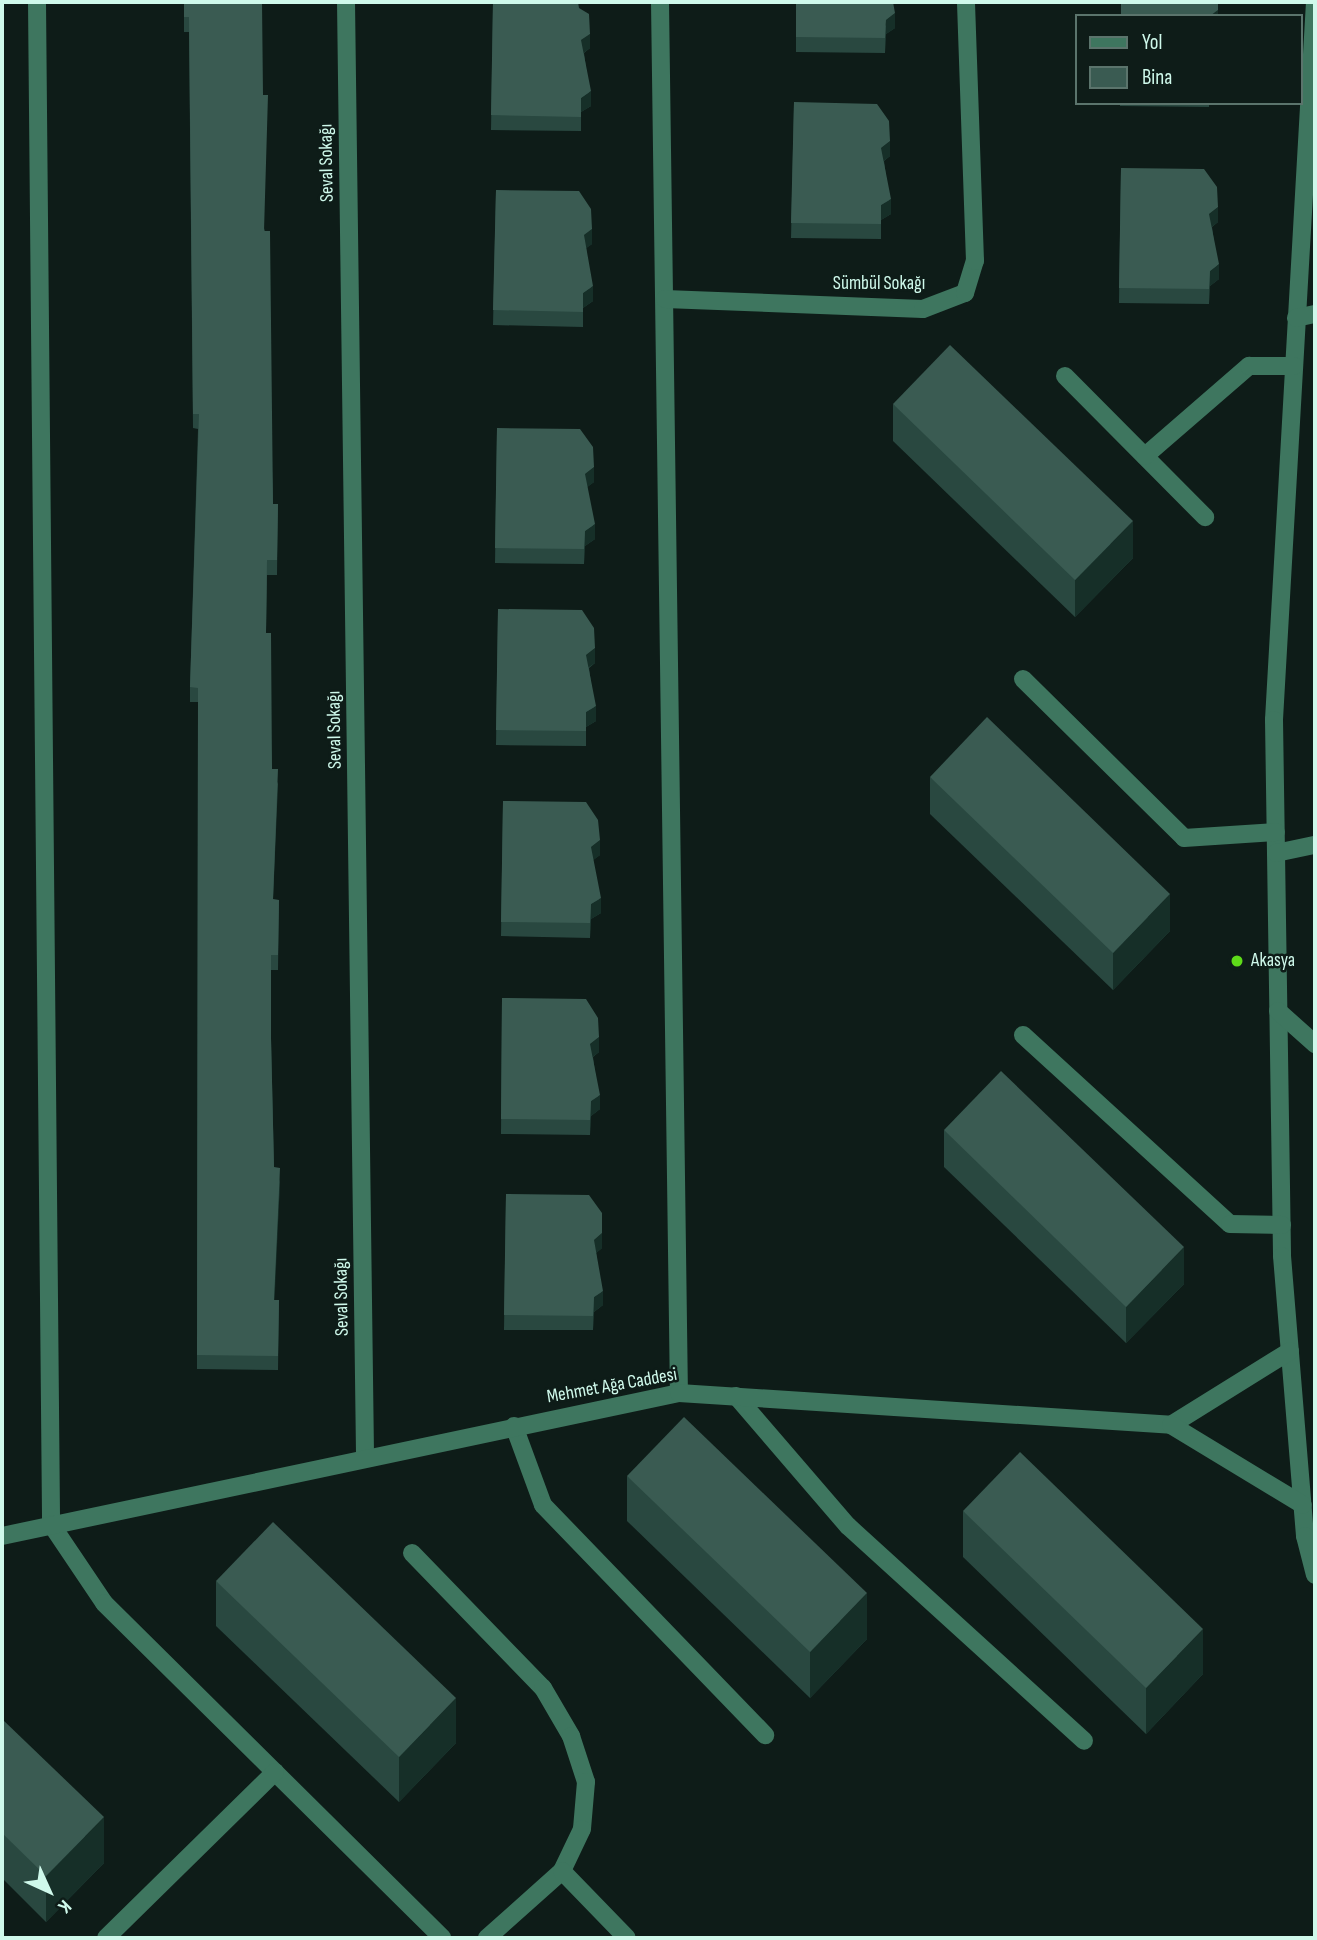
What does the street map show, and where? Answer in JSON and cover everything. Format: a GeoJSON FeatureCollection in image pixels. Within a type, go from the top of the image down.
{"type":"FeatureCollection","features":[{"type":"Feature","properties":{"kind":"street"},"geometry":{"type":"LineString","coordinates":[[37,2],[51,1524],[104,1603],[442,1938]]}},
{"type":"Feature","properties":{"kind":"street","name":"Seval Sokağı"},"geometry":{"type":"LineString","coordinates":[[346,2],[365,1457]]}},
{"type":"Feature","properties":{"kind":"street"},"geometry":{"type":"LineString","coordinates":[[660,2],[679,1393]]}},
{"type":"Feature","properties":{"kind":"street","name":"Sümbül Sokağı"},"geometry":{"type":"LineString","coordinates":[[665,299],[923,309],[965,293],[975,261],[967,2]]}},
{"type":"Feature","properties":{"kind":"street"},"geometry":{"type":"LineString","coordinates":[[1315,2],[1311,157],[1296,317],[1274,720],[1282,1225],[1303,1505],[1315,1575]]}},
{"type":"Feature","properties":{"kind":"street"},"geometry":{"type":"LineString","coordinates":[[1296,317],[1315,314]]}},
{"type":"Feature","properties":{"kind":"street"},"geometry":{"type":"LineString","coordinates":[[1145,456],[1249,366],[1294,366]]}},
{"type":"Feature","properties":{"kind":"street"},"geometry":{"type":"LineString","coordinates":[[1065,376],[1205,517]]}},
{"type":"Feature","properties":{"kind":"street"},"geometry":{"type":"LineString","coordinates":[[1023,679],[1184,838],[1276,832]]}},
{"type":"Feature","properties":{"kind":"street"},"geometry":{"type":"LineString","coordinates":[[1276,853],[1315,845]]}},
{"type":"Feature","properties":{"kind":"street"},"geometry":{"type":"LineString","coordinates":[[1278,1011],[1315,1044]]}},
{"type":"Feature","properties":{"kind":"street"},"geometry":{"type":"LineString","coordinates":[[1023,1035],[1230,1224],[1282,1225]]}},
{"type":"Feature","properties":{"kind":"street"},"geometry":{"type":"LineString","coordinates":[[1171,1425],[1290,1351]]}},
{"type":"Feature","properties":{"kind":"street","name":"Mehmet Ağa Caddesi"},"geometry":{"type":"LineString","coordinates":[[2,1536],[365,1457],[679,1393],[1171,1425],[1303,1505]]}},
{"type":"Feature","properties":{"kind":"street"},"geometry":{"type":"LineString","coordinates":[[736,1396],[848,1526],[1084,1741]]}},
{"type":"Feature","properties":{"kind":"street"},"geometry":{"type":"LineString","coordinates":[[514,1426],[543,1505],[765,1735]]}},
{"type":"Feature","properties":{"kind":"street"},"geometry":{"type":"LineString","coordinates":[[412,1553],[543,1689],[571,1736],[586,1806],[562,1871],[487,1938]]}},
{"type":"Feature","properties":{"kind":"street"},"geometry":{"type":"LineString","coordinates":[[106,1938],[275,1772]]}},
{"type":"Feature","properties":{"kind":"street"},"geometry":{"type":"LineString","coordinates":[[562,1871],[627,1938]]}},
{"type":"Feature","properties":{"kind":"building"},"geometry":{"type":"Polygon","coordinates":[[[184,2],[262,2],[263,95],[268,95],[264,231],[270,231],[273,504],[278,504],[277,560],[267,560],[266,633],[271,633],[272,769],[278,769],[273,899],[279,900],[278,955],[271,955],[271,1037],[274,1167],[280,1168],[274,1300],[279,1300],[278,1356],[197,1355],[198,688],[190,687],[199,414],[193,414],[189,17],[184,17],[184,2]]]}},
{"type":"Feature","properties":{"kind":"building"},"geometry":{"type":"Polygon","coordinates":[[[493,2],[578,2],[579,8],[589,14],[590,34],[581,40],[591,91],[581,98],[581,117],[491,115],[493,2]]]}},
{"type":"Feature","properties":{"kind":"building"},"geometry":{"type":"Polygon","coordinates":[[[796,2],[893,2],[895,13],[886,20],[885,38],[796,37],[796,2]]]}},
{"type":"Feature","properties":{"kind":"building"},"geometry":{"type":"Polygon","coordinates":[[[1121,2],[1218,2],[1218,10],[1213,14],[1121,14],[1121,2]]]}},
{"type":"Feature","properties":{"kind":"building"},"geometry":{"type":"Polygon","coordinates":[[[794,102],[877,104],[889,121],[890,141],[881,148],[891,199],[881,205],[881,224],[791,223],[794,102]]]}},
{"type":"Feature","properties":{"kind":"building"},"geometry":{"type":"Polygon","coordinates":[[[1121,168],[1204,169],[1217,187],[1218,207],[1209,214],[1219,264],[1210,271],[1209,289],[1119,288],[1121,168]]]}},
{"type":"Feature","properties":{"kind":"building"},"geometry":{"type":"Polygon","coordinates":[[[496,190],[579,191],[591,209],[592,229],[584,235],[593,286],[583,293],[583,312],[493,310],[496,190]]]}},
{"type":"Feature","properties":{"kind":"building"},"geometry":{"type":"Polygon","coordinates":[[[950,345],[1133,521],[1075,580],[893,404],[950,345]]]}},
{"type":"Feature","properties":{"kind":"building"},"geometry":{"type":"Polygon","coordinates":[[[497,428],[580,429],[593,447],[594,467],[585,474],[595,524],[585,531],[584,549],[495,548],[497,428]]]}},
{"type":"Feature","properties":{"kind":"building"},"geometry":{"type":"Polygon","coordinates":[[[498,609],[582,610],[594,628],[595,648],[586,655],[596,706],[586,712],[586,731],[496,730],[498,609]]]}},
{"type":"Feature","properties":{"kind":"building"},"geometry":{"type":"Polygon","coordinates":[[[987,717],[1170,894],[1113,953],[930,777],[987,717]]]}},
{"type":"Feature","properties":{"kind":"building"},"geometry":{"type":"Polygon","coordinates":[[[503,801],[586,802],[598,820],[600,840],[591,847],[601,898],[591,904],[590,923],[501,922],[503,801]]]}},
{"type":"Feature","properties":{"kind":"building"},"geometry":{"type":"Polygon","coordinates":[[[502,998],[586,999],[598,1018],[599,1037],[590,1044],[600,1095],[591,1101],[590,1120],[501,1119],[502,998]]]}},
{"type":"Feature","properties":{"kind":"building"},"geometry":{"type":"Polygon","coordinates":[[[1001,1071],[1184,1247],[1126,1307],[944,1130],[1001,1071]]]}},
{"type":"Feature","properties":{"kind":"building"},"geometry":{"type":"Polygon","coordinates":[[[506,1194],[589,1195],[602,1213],[602,1233],[594,1240],[603,1291],[594,1297],[593,1316],[504,1315],[506,1194]]]}},
{"type":"Feature","properties":{"kind":"building"},"geometry":{"type":"Polygon","coordinates":[[[684,1417],[867,1593],[810,1652],[627,1476],[684,1417]]]}},
{"type":"Feature","properties":{"kind":"building"},"geometry":{"type":"Polygon","coordinates":[[[1020,1452],[1203,1629],[1146,1688],[963,1511],[1020,1452]]]}},
{"type":"Feature","properties":{"kind":"building"},"geometry":{"type":"Polygon","coordinates":[[[273,1522],[456,1698],[399,1757],[216,1581],[273,1522]]]}},
{"type":"Feature","properties":{"kind":"building"},"geometry":{"type":"Polygon","coordinates":[[[2,1719],[104,1817],[46,1876],[2,1833],[2,1719]]]}},
{"type":"Feature","properties":{"kind":"place","name":"Akasya"},"geometry":{"type":"Point","coordinates":[1237,961]}}]}
